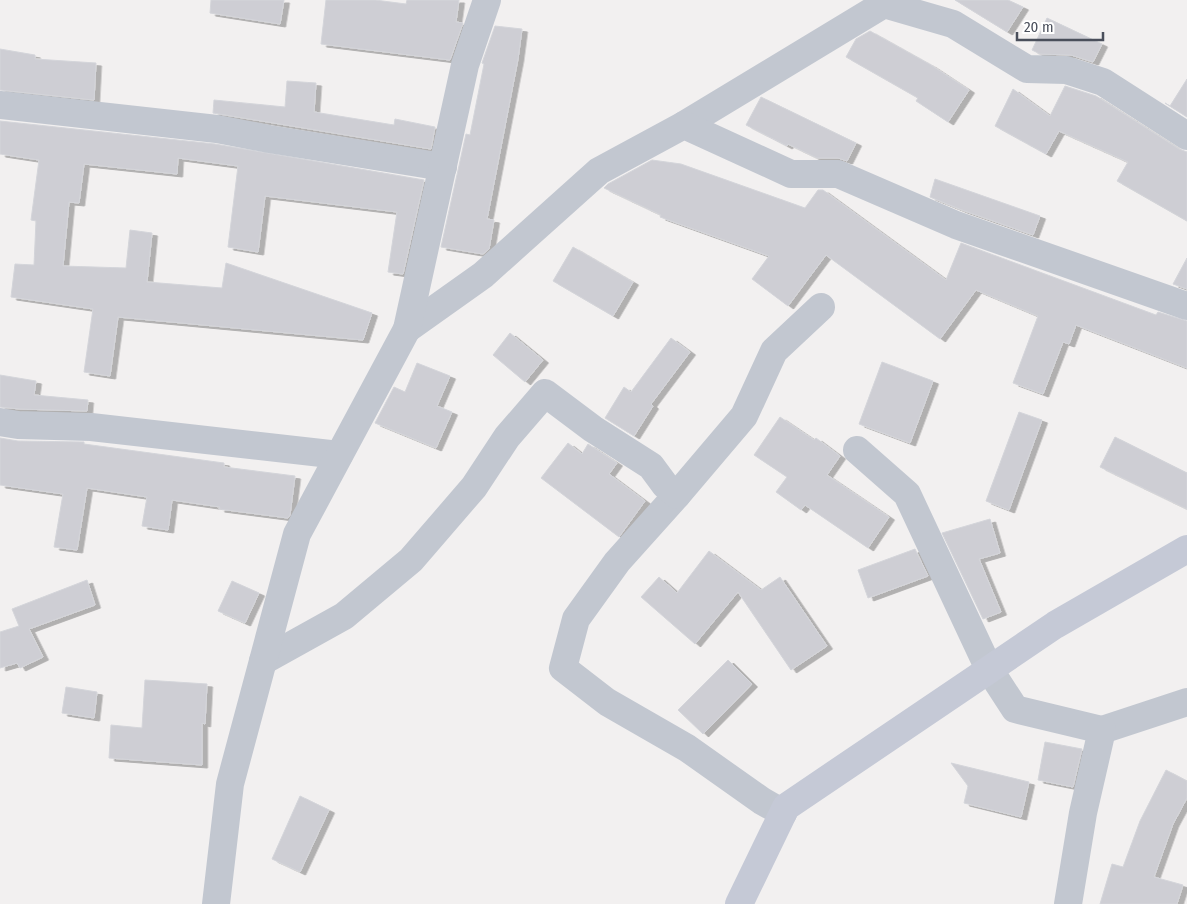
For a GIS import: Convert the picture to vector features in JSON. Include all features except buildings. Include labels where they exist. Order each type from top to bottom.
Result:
[{"type":"street","points":[[216,904],[230,784],[297,534],[408,329],[465,64],[487,0]]},
{"type":"street","points":[[408,329],[483,275],[599,171],[684,125],[884,4],[952,24],[1026,69],[1066,70],[1103,82],[1187,136]]},
{"type":"street","points":[[0,104],[217,128],[269,139],[443,167]]},
{"type":"street","points":[[684,125],[791,174],[838,174],[956,225],[1187,306]]},
{"type":"street","points":[[783,813],[762,801],[687,748],[607,702],[563,668],[576,619],[617,562],[744,416],[774,351],[821,307]]},
{"type":"street","points":[[263,661],[344,616],[411,560],[474,487],[507,437],[545,393],[593,429],[651,466],[665,485],[677,494]]},
{"type":"street","points":[[0,422],[18,425],[92,427],[339,455]]},
{"type":"street","points":[[857,450],[907,494],[989,669],[1015,709],[1102,730],[1187,702]]},
{"type":"street","points":[[739,904],[786,807],[1055,625],[1187,549]]},
{"type":"street","points":[[1068,904],[1084,813],[1102,730]]}]
